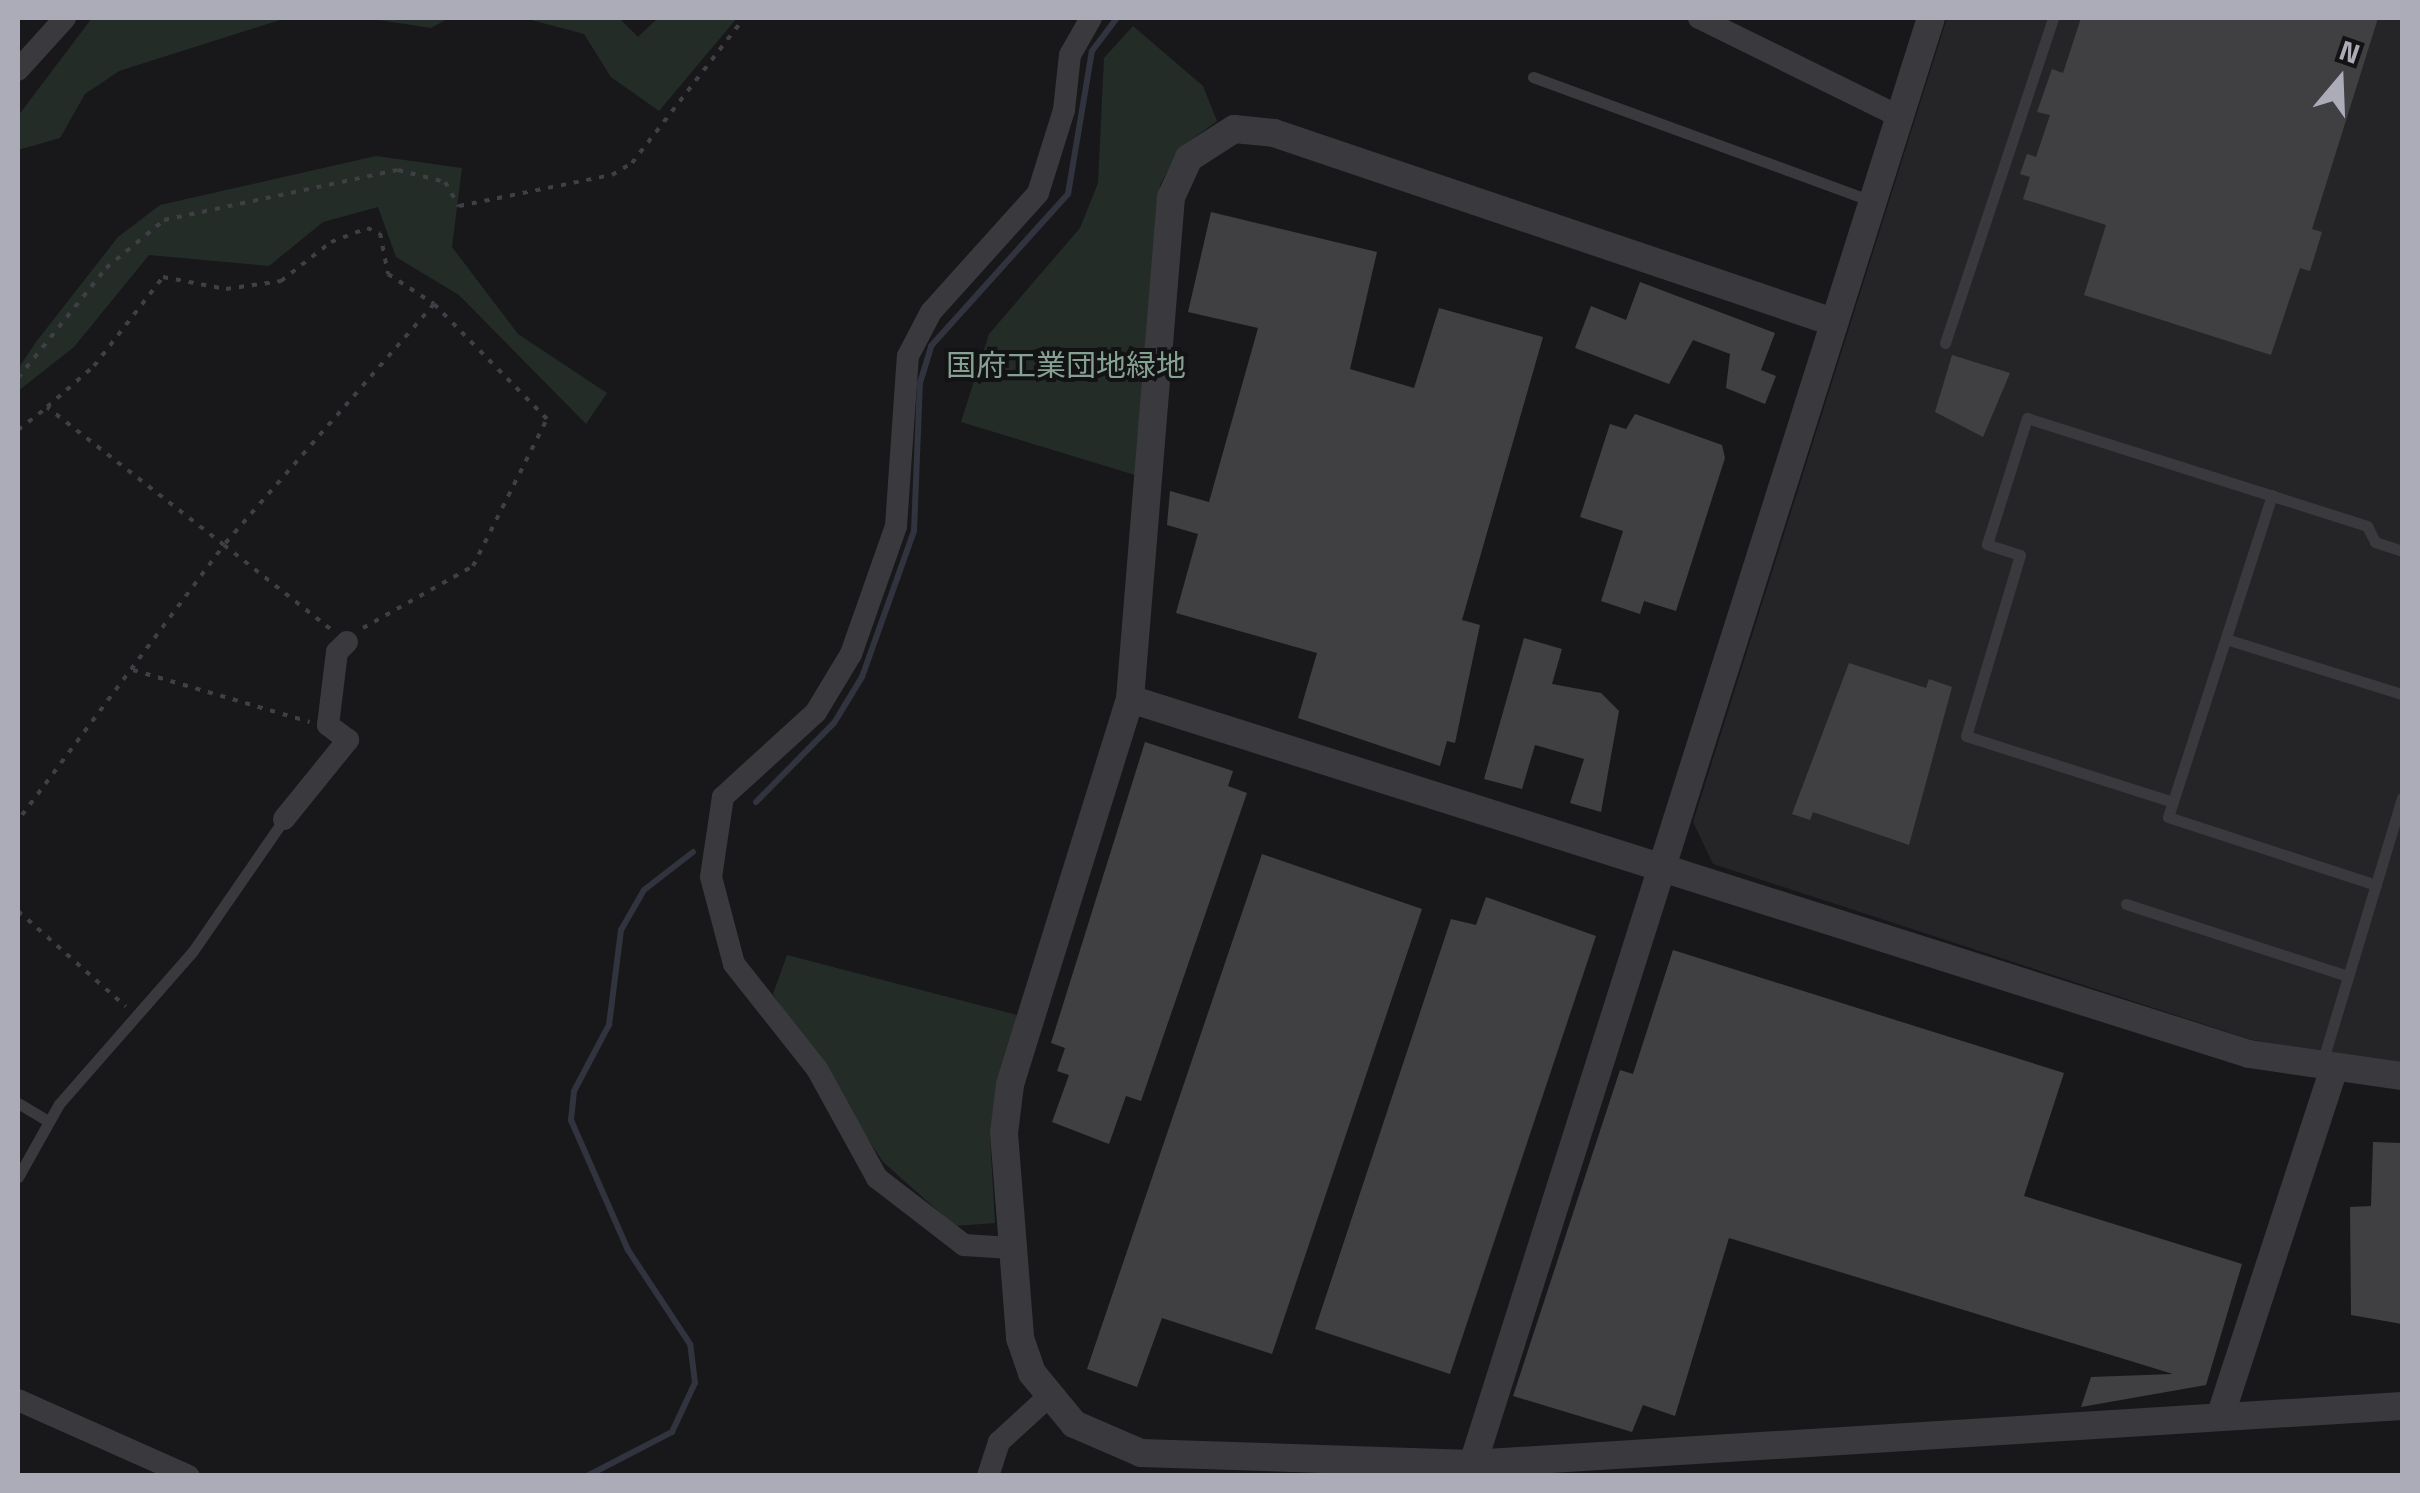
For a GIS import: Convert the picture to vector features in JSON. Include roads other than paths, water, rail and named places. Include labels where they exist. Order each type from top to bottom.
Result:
[{"type":"street","points":[[18,70],[65,18]]},
{"type":"street","points":[[1010,1248],[964,1245],[877,1178],[817,1069],[734,964],[714,917],[711,877],[723,797],[816,712],[851,654],[896,526],[908,356],[931,312],[1038,193],[1064,110],[1070,55],[1091,18]]},
{"type":"street","points":[[1699,18],[1900,117]]},
{"type":"street","points":[[1470,1470],[1930,18]]},
{"type":"street","points":[[1833,322],[1274,133],[1217,136],[1189,158],[1172,197],[1130,700],[1010,1085],[1010,1248],[1020,1338],[1040,1404],[1098,1438],[1141,1453],[1367,1468],[1470,1470],[2402,1406]]},
{"type":"street","points":[[284,819],[348,740],[328,725],[337,652],[347,642]]},
{"type":"street","points":[[1130,700],[2249,1054],[2402,1076]]},
{"type":"street","points":[[2220,1417],[2327,1068]]},
{"type":"street","points":[[18,1400],[133,1465],[190,1476]]},
{"type":"street","points":[[988,1476],[1004,1437],[1040,1404]]},
{"type":"lane","points":[[1945,343],[2053,18]]},
{"type":"lane","points":[[1534,77],[1873,201]]},
{"type":"lane","points":[[2173,802],[1966,736],[2020,555],[1987,544],[2027,418],[2367,526],[2375,542],[2402,551]]},
{"type":"lane","points":[[2272,495],[2168,817],[2376,885]]},
{"type":"lane","points":[[2226,639],[2402,694]]},
{"type":"lane","points":[[2327,1068],[2348,976],[2402,798]]},
{"type":"lane","points":[[18,1177],[48,1120],[132,1012],[193,951],[284,819]]},
{"type":"lane","points":[[2126,904],[2348,976]]},
{"type":"lane","points":[[18,1103],[48,1120]]},
{"type":"waterway","points":[[756,802],[834,723],[862,677],[914,531],[920,383],[931,346],[1068,194],[1092,51],[1117,18]]},
{"type":"waterway","points":[[587,1476],[672,1432],[695,1383],[690,1344],[628,1250],[571,1120],[574,1091],[609,1025],[621,930],[644,890],[693,852]]},
{"type":"park label","name":"国府工業団地緑地","points":[[1066,365]]}]
